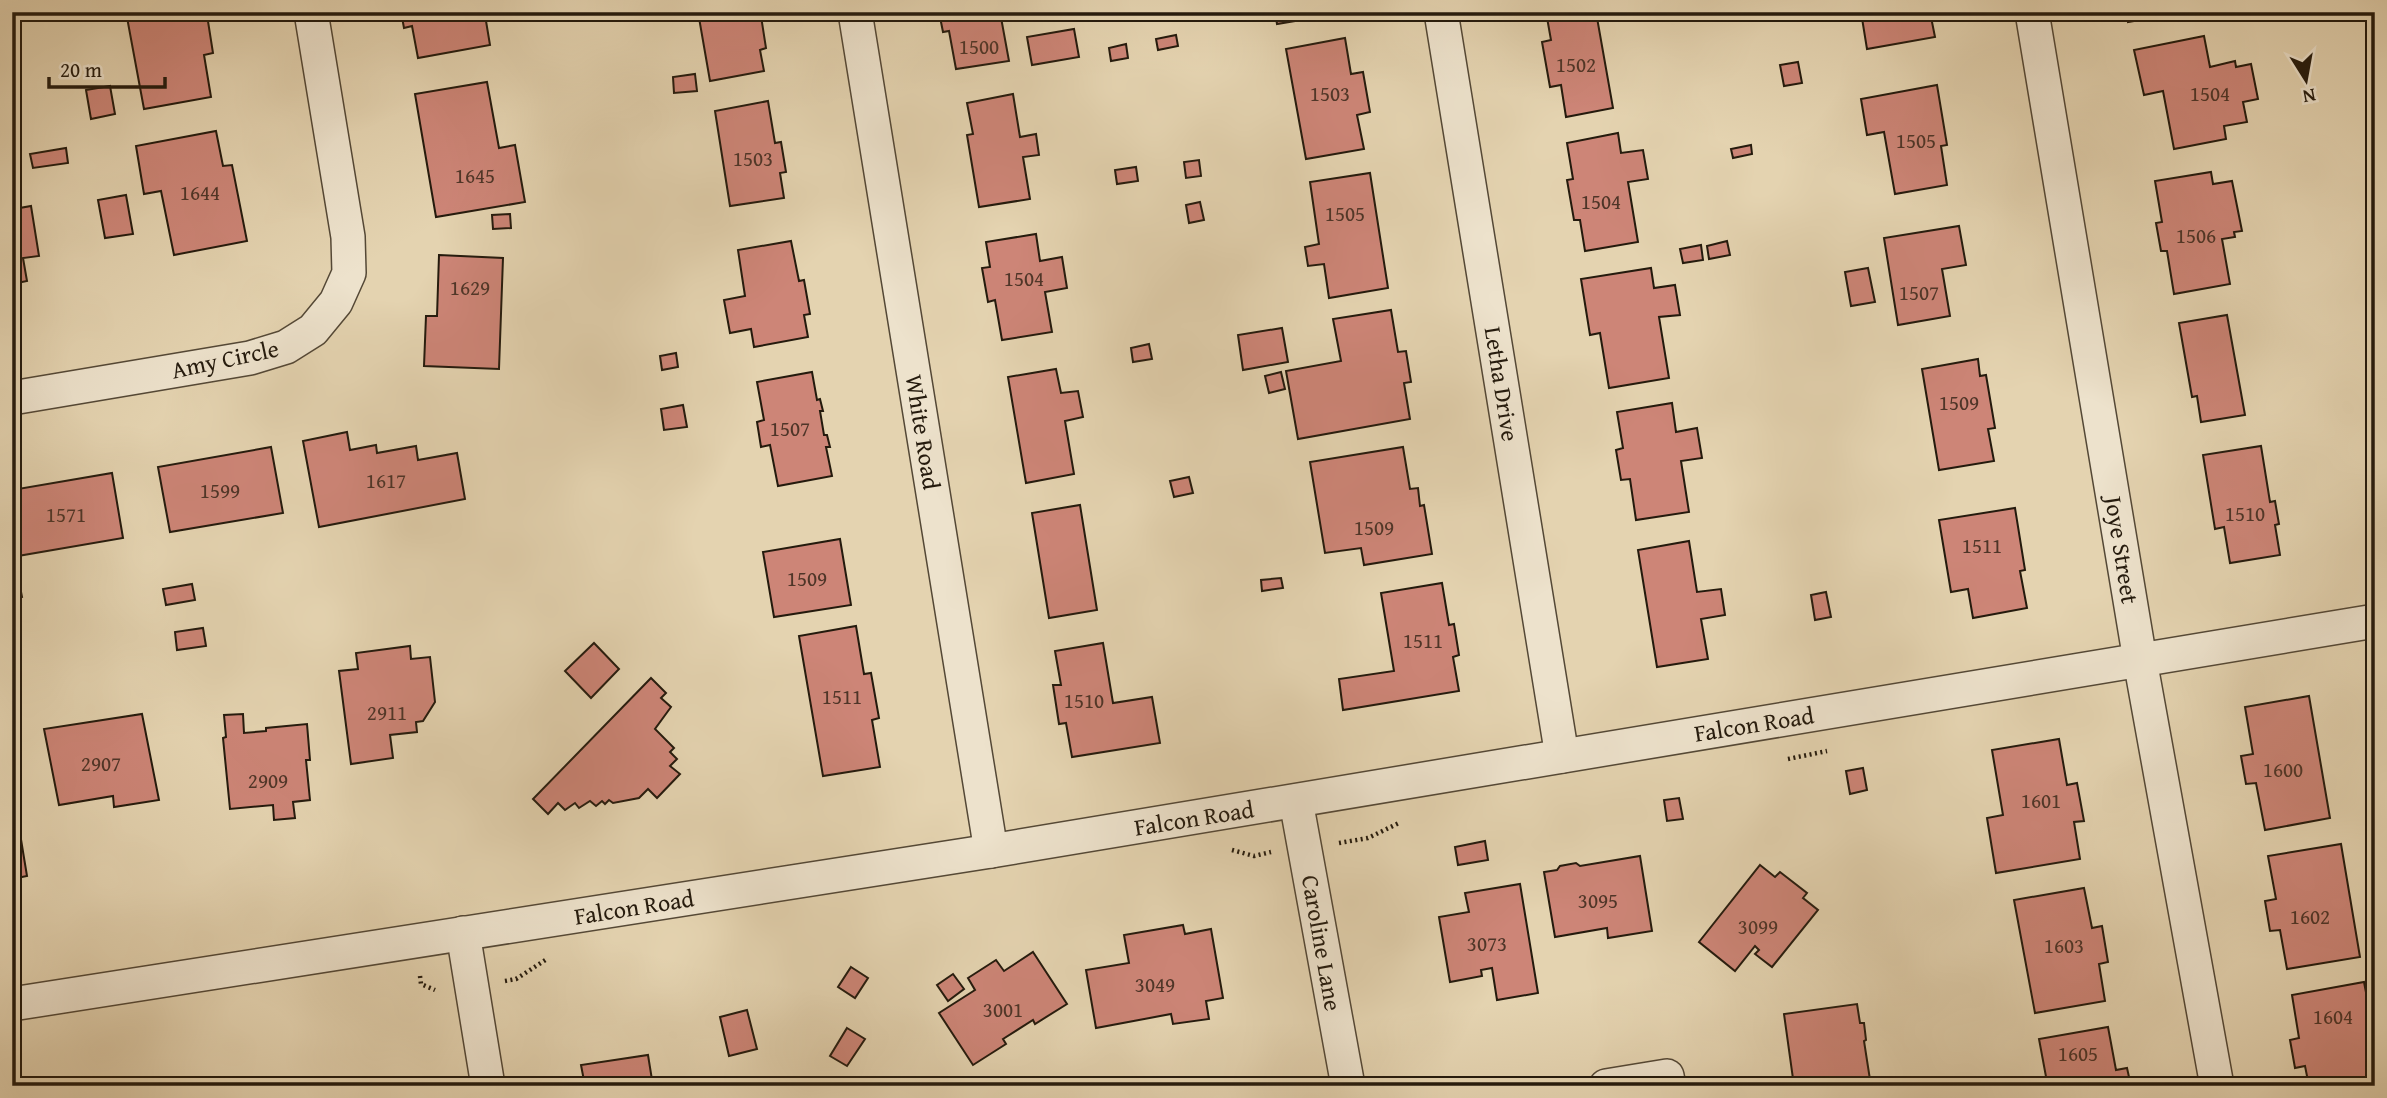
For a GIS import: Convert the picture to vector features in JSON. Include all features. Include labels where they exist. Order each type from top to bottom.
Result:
[{"type":"street","name":"Amy Circle","points":[[12,398],[250,358],[286,347],[313,330],[336,302],[349,273],[348,237],[311,12]]},
{"type":"street","name":"White Road","points":[[855,12],[991,851]]},
{"type":"street","name":"Letha Drive","points":[[1441,12],[1562,756]]},
{"type":"street","name":"Joye Street","points":[[2032,12],[2140,660],[2217,1086]]},
{"type":"street","name":"Falcon Road","points":[[12,1004],[991,851],[2375,621]]},
{"type":"street","name":"Caroline Lane","points":[[1296,801],[1348,1086]]},
{"type":"street","points":[[463,933],[488,1086]]},
{"type":"street","points":[[1606,1086],[1668,1081]]},
{"type":"path","points":[[1780,760],[1821,754],[1833,748]]},
{"type":"path","points":[[1219,852],[1232,850],[1254,856],[1368,838],[1397,823],[1410,821]]},
{"type":"path","points":[[412,941],[421,984],[439,991],[516,979],[548,959]]},
{"type":"building","points":[[126,12],[195,12],[196,17],[207,15],[213,53],[204,55],[211,97],[144,109]]},
{"type":"building","points":[[401,12],[496,12],[497,19],[486,21],[490,45],[418,58],[412,26],[404,28]]},
{"type":"building","points":[[698,12],[753,12],[754,17],[761,16],[766,48],[760,50],[764,71],[710,81]]},
{"type":"building","points":[[939,12],[1000,12],[1009,61],[956,69],[949,31],[943,32]]},
{"type":"building","points":[[1275,12],[1343,12],[1343,13],[1277,24]]},
{"type":"building","points":[[1546,12],[1596,12],[1613,108],[1566,117],[1561,85],[1550,87],[1542,42],[1551,40]]},
{"type":"building","points":[[1861,12],[1930,12],[1935,37],[1867,49]]},
{"type":"building","points":[[2126,12],[2184,12],[2128,22]]},
{"type":"building","points":[[1074,29],[1079,57],[1032,65],[1027,37]]},
{"type":"building","points":[[1176,35],[1178,46],[1158,50],[1156,39]]},
{"type":"building","points":[[2204,36],[2210,67],[2235,61],[2236,67],[2251,64],[2258,99],[2243,102],[2247,122],[2224,126],[2226,139],[2174,149],[2163,91],[2144,95],[2134,50]]},
{"type":"building","points":[[1345,38],[1351,74],[1363,72],[1370,112],[1357,115],[1364,149],[1306,159],[1286,49]]},
{"type":"building","points":[[1126,44],[1128,58],[1111,61],[1109,48]]},
{"type":"building","points":[[12,62],[19,94],[12,95]]},
{"type":"building","points":[[1798,62],[1802,83],[1784,86],[1780,65]]},
{"type":"building","points":[[695,74],[697,91],[674,93],[673,77]]},
{"type":"building","points":[[487,82],[499,148],[515,145],[525,202],[436,217],[415,94]]},
{"type":"building","points":[[1937,85],[1947,145],[1941,146],[1947,185],[1895,194],[1884,132],[1867,135],[1861,99]]},
{"type":"building","points":[[110,86],[115,114],[91,119],[86,90]]},
{"type":"building","points":[[1013,94],[1020,137],[1036,134],[1039,155],[1023,157],[1030,199],[979,207],[967,135],[973,134],[967,103]]},
{"type":"building","points":[[768,101],[775,143],[781,142],[786,172],[780,173],[784,198],[730,206],[715,111]]},
{"type":"building","points":[[216,131],[223,166],[232,165],[247,241],[174,255],[161,191],[144,194],[136,146]]},
{"type":"building","points":[[1618,133],[1621,153],[1643,150],[1648,179],[1628,182],[1638,242],[1585,251],[1580,220],[1574,220],[1567,180],[1573,179],[1567,143]]},
{"type":"building","points":[[1751,145],[1752,154],[1733,158],[1731,149]]},
{"type":"building","points":[[66,148],[68,163],[33,168],[30,154]]},
{"type":"building","points":[[1199,160],[1201,176],[1186,178],[1184,162]]},
{"type":"building","points":[[1136,167],[1138,181],[1117,184],[1115,170]]},
{"type":"building","points":[[2211,172],[2213,184],[2232,181],[2242,231],[2234,232],[2235,237],[2222,239],[2230,284],[2174,294],[2167,251],[2161,251],[2156,223],[2162,222],[2155,181]]},
{"type":"building","points":[[1370,173],[1388,288],[1329,298],[1324,264],[1308,266],[1305,247],[1319,244],[1310,182]]},
{"type":"building","points":[[126,195],[133,234],[105,238],[98,200]]},
{"type":"building","points":[[12,199],[14,209],[31,206],[39,256],[23,258],[27,281],[12,284]]},
{"type":"building","points":[[1200,202],[1204,220],[1189,223],[1186,205]]},
{"type":"building","points":[[510,214],[511,228],[493,229],[492,215]]},
{"type":"building","points":[[1959,226],[1966,265],[1942,269],[1950,316],[1898,325],[1884,238]]},
{"type":"building","points":[[1036,234],[1040,261],[1062,257],[1067,288],[1045,292],[1052,332],[1002,340],[995,300],[988,302],[982,268],[990,267],[986,242]]},
{"type":"building","points":[[791,241],[799,281],[804,280],[810,314],[804,315],[808,337],[754,347],[751,329],[730,333],[724,300],[745,296],[738,250]]},
{"type":"building","points":[[1727,241],[1730,255],[1709,259],[1707,246]]},
{"type":"building","points":[[1701,245],[1703,260],[1683,263],[1680,249]]},
{"type":"building","points":[[439,255],[503,258],[499,369],[424,366],[426,316],[437,316]]},
{"type":"building","points":[[1651,268],[1654,288],[1675,285],[1680,315],[1659,317],[1669,378],[1609,388],[1600,333],[1590,335],[1581,279]]},
{"type":"building","points":[[1868,268],[1875,302],[1851,306],[1845,272]]},
{"type":"building","points":[[1391,310],[1398,352],[1406,351],[1411,382],[1404,383],[1410,419],[1298,439],[1286,371],[1341,361],[1333,319]]},
{"type":"building","points":[[2227,315],[2245,415],[2201,422],[2197,396],[2192,397],[2179,323]]},
{"type":"building","points":[[1282,328],[1288,362],[1243,370],[1238,335]]},
{"type":"building","points":[[1149,344],[1152,359],[1133,362],[1131,348]]},
{"type":"building","points":[[676,353],[678,367],[662,370],[660,356]]},
{"type":"building","points":[[1978,359],[1980,376],[1986,375],[1995,428],[1988,429],[1994,461],[1939,470],[1922,369]]},
{"type":"building","points":[[1056,369],[1061,393],[1078,391],[1083,417],[1065,421],[1074,474],[1026,483],[1008,377]]},
{"type":"building","points":[[812,372],[817,400],[820,399],[823,411],[820,411],[824,435],[827,435],[830,447],[826,447],[832,476],[778,486],[770,445],[761,447],[757,422],[764,420],[757,382]]},
{"type":"building","points":[[1281,372],[1285,389],[1269,393],[1265,376]]},
{"type":"building","points":[[1672,403],[1676,432],[1697,428],[1702,458],[1681,461],[1689,512],[1636,520],[1630,479],[1621,480],[1616,450],[1623,448],[1617,412]]},
{"type":"building","points":[[683,405],[687,427],[664,430],[661,409]]},
{"type":"building","points":[[347,432],[350,450],[376,445],[377,453],[416,446],[418,460],[457,453],[465,499],[319,527],[303,441]]},
{"type":"building","points":[[2261,446],[2270,502],[2275,501],[2279,524],[2275,525],[2280,555],[2230,563],[2224,527],[2215,529],[2203,455]]},
{"type":"building","points":[[271,447],[283,513],[170,532],[158,467]]},
{"type":"building","points":[[1403,447],[1410,489],[1418,488],[1420,506],[1424,505],[1432,554],[1364,565],[1361,548],[1325,553],[1310,462]]},
{"type":"building","points":[[112,473],[123,538],[12,557],[12,490]]},
{"type":"building","points":[[1189,477],[1193,493],[1174,497],[1170,481]]},
{"type":"building","points":[[1080,505],[1097,610],[1049,618],[1032,513]]},
{"type":"building","points":[[2015,508],[2025,570],[2020,571],[2027,608],[1973,618],[1968,589],[1951,592],[1939,520]]},
{"type":"building","points":[[840,539],[851,605],[774,617],[763,552]]},
{"type":"building","points":[[1689,541],[1697,592],[1721,589],[1725,615],[1701,619],[1708,659],[1657,667],[1638,550]]},
{"type":"building","points":[[18,576],[22,597],[12,599],[12,577]]},
{"type":"building","points":[[1281,578],[1283,588],[1262,591],[1261,580]]},
{"type":"building","points":[[1442,583],[1449,625],[1454,624],[1459,655],[1453,657],[1459,691],[1343,710],[1339,679],[1394,671],[1381,593]]},
{"type":"building","points":[[192,584],[195,600],[166,605],[163,589]]},
{"type":"building","points":[[1826,592],[1831,617],[1815,620],[1811,595]]},
{"type":"building","points":[[856,626],[864,674],[871,673],[879,718],[872,720],[880,767],[823,776],[799,636]]},
{"type":"building","points":[[203,628],[206,646],[177,650],[175,632]]},
{"type":"building","points":[[594,643],[619,669],[591,698],[565,671]]},
{"type":"building","points":[[1103,643],[1113,703],[1152,697],[1160,743],[1072,757],[1066,723],[1059,724],[1053,685],[1061,685],[1055,651]]},
{"type":"building","points":[[410,646],[411,659],[430,657],[435,702],[423,721],[416,722],[417,732],[390,735],[393,758],[351,764],[339,671],[358,669],[356,653]]},
{"type":"building","points":[[651,678],[666,693],[661,698],[671,707],[655,729],[674,748],[670,752],[677,759],[670,766],[680,774],[657,798],[648,789],[639,798],[613,803],[609,800],[605,804],[602,801],[596,806],[590,801],[579,808],[575,803],[565,810],[558,803],[548,814],[533,799]]},
{"type":"building","points":[[2309,696],[2330,818],[2265,830],[2256,783],[2246,784],[2241,756],[2253,754],[2245,707]]},
{"type":"building","points":[[142,714],[159,800],[114,807],[113,796],[59,805],[44,729]]},
{"type":"building","points":[[243,714],[244,733],[307,724],[310,760],[306,760],[310,800],[293,802],[295,818],[274,820],[273,805],[230,809],[223,738],[226,737],[224,715]]},
{"type":"building","points":[[2059,739],[2067,785],[2077,783],[2084,821],[2074,822],[2080,859],[1996,873],[1987,818],[2003,815],[1992,750]]},
{"type":"building","points":[[1863,768],[1867,790],[1850,794],[1846,771]]},
{"type":"building","points":[[1679,798],[1683,819],[1667,821],[1664,800]]},
{"type":"building","points":[[16,809],[27,876],[12,879],[12,810]]},
{"type":"building","points":[[1485,841],[1488,860],[1458,865],[1455,847]]},
{"type":"building","points":[[2341,844],[2360,957],[2287,969],[2280,930],[2270,931],[2265,901],[2276,899],[2268,856]]},
{"type":"building","points":[[1640,856],[1652,931],[1608,938],[1607,928],[1555,937],[1544,872],[1576,863],[1580,866]]},
{"type":"building","points":[[1760,865],[1775,877],[1780,872],[1807,893],[1803,898],[1818,910],[1772,967],[1755,954],[1759,950],[1755,946],[1735,971],[1699,942]]},
{"type":"building","points":[[1520,884],[1538,993],[1497,1000],[1492,968],[1481,970],[1482,976],[1450,982],[1439,917],[1469,912],[1465,893]]},
{"type":"building","points":[[2084,888],[2092,928],[2102,926],[2108,962],[2099,964],[2105,1001],[2035,1013],[2014,900]]},
{"type":"building","points":[[1183,925],[1185,934],[1211,929],[1223,998],[1206,1001],[1209,1019],[1173,1024],[1171,1014],[1096,1028],[1086,970],[1129,963],[1124,935]]},
{"type":"building","points":[[1033,952],[1067,1004],[1035,1024],[1033,1020],[1003,1039],[1006,1044],[973,1065],[939,1013],[975,990],[968,978],[996,960],[1004,971]]},
{"type":"building","points":[[851,967],[868,978],[855,998],[838,987]]},
{"type":"building","points":[[953,974],[964,989],[948,1001],[937,985]]},
{"type":"building","points":[[2364,982],[2375,1039],[2375,1086],[2309,1086],[2305,1066],[2295,1068],[2290,1040],[2299,1038],[2292,995]]},
{"type":"building","points":[[1857,1004],[1860,1023],[1864,1023],[1871,1086],[1794,1086],[1784,1014]]},
{"type":"building","points":[[747,1010],[757,1049],[729,1056],[720,1017]]},
{"type":"building","points":[[2108,1027],[2116,1070],[2127,1068],[2131,1086],[2028,1086],[2047,1082],[2039,1039]]},
{"type":"building","points":[[847,1028],[865,1039],[847,1066],[830,1056]]},
{"type":"building","points":[[648,1055],[653,1086],[585,1086],[581,1065]]}]
